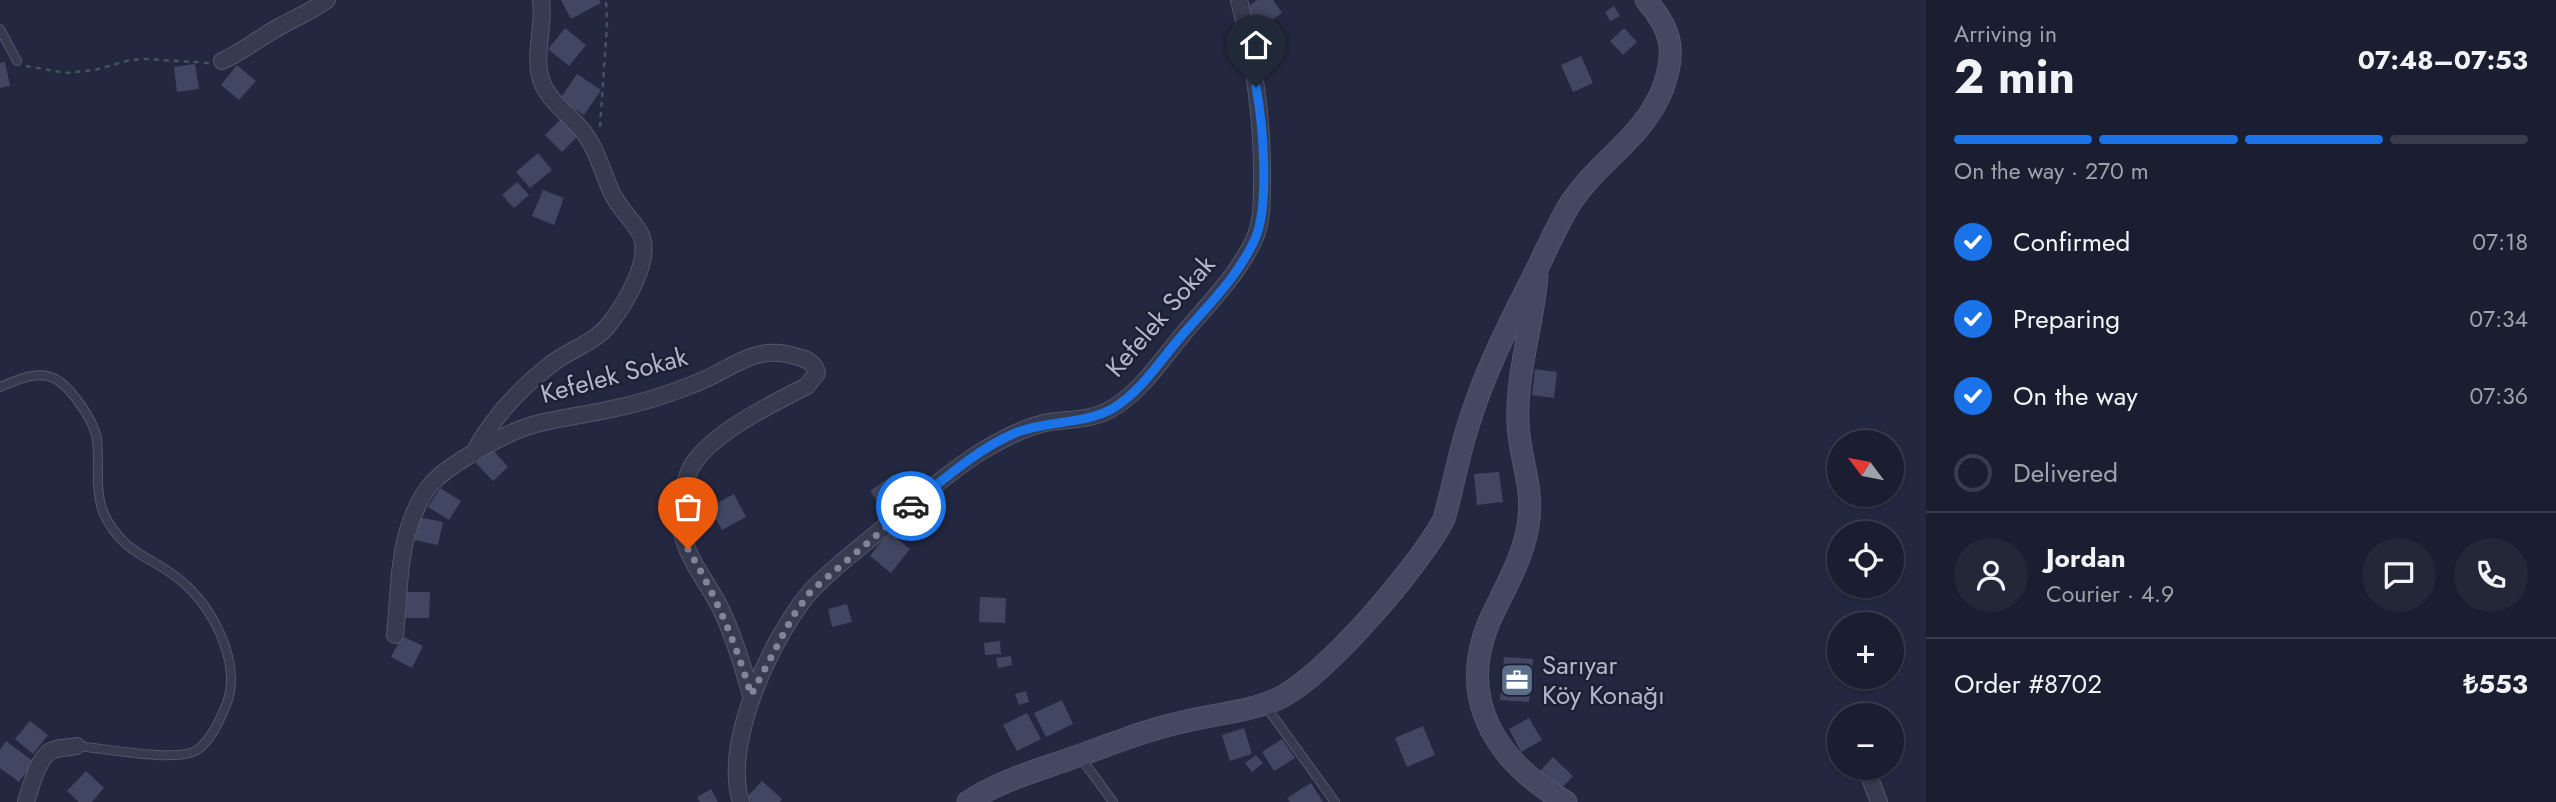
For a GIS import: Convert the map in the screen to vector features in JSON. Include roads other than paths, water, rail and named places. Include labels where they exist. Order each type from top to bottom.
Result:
[{"type":"street","points":[[222,61],[327,0]]},
{"type":"street","points":[[473,454],[498,416],[535,379],[556,361],[588,344],[604,331],[627,299],[642,261],[642,237],[617,205],[581,129],[548,94],[541,78],[538,53],[541,0]]},
{"type":"street","name":"Kefelek Sokak","points":[[741,802],[737,767],[742,729],[751,695],[793,616],[811,591],[904,511],[981,452],[1015,433],[1047,423],[1097,416],[1128,398],[1226,286],[1255,238],[1260,221],[1262,189],[1261,111],[1240,0]]},
{"type":"street","points":[[968,802],[1000,784],[1079,755],[1173,724],[1278,699],[1300,686],[1392,592],[1438,532],[1444,519],[1468,426],[1482,385],[1500,341],[1555,228],[1575,196],[1632,137],[1662,90],[1669,68],[1670,38],[1663,20],[1646,0]]},
{"type":"street","points":[[1538,267],[1535,309],[1519,383],[1518,425],[1526,468],[1530,517],[1523,545],[1488,624],[1477,675],[1483,715],[1493,737],[1520,771],[1566,802]]},
{"type":"street","name":"Kefelek Sokak","points":[[395,635],[404,551],[419,502],[431,484],[473,454],[528,426],[605,411],[676,391],[710,378],[748,356],[787,353],[807,359],[816,367],[817,373],[807,386],[753,414],[712,444],[688,474],[684,496],[682,532],[731,632],[751,695]]},
{"type":"street","points":[[26,802],[48,753],[76,746]]},
{"type":"street","points":[[1871,780],[1879,802]]},
{"type":"lane","points":[[0,29],[17,61]]},
{"type":"lane","points":[[0,387],[32,376],[52,377],[64,386],[83,408],[93,422],[97,438],[99,492],[103,511],[119,539],[188,587],[219,632],[231,666],[232,686],[228,702],[217,725],[197,750],[183,755],[161,756],[76,746]]},
{"type":"lane","points":[[1265,704],[1335,802]]},
{"type":"lane","points":[[1079,755],[1113,802]]},
{"type":"place","name":"Sarıyar Köy Konağı","points":[[1517,680]]}]
